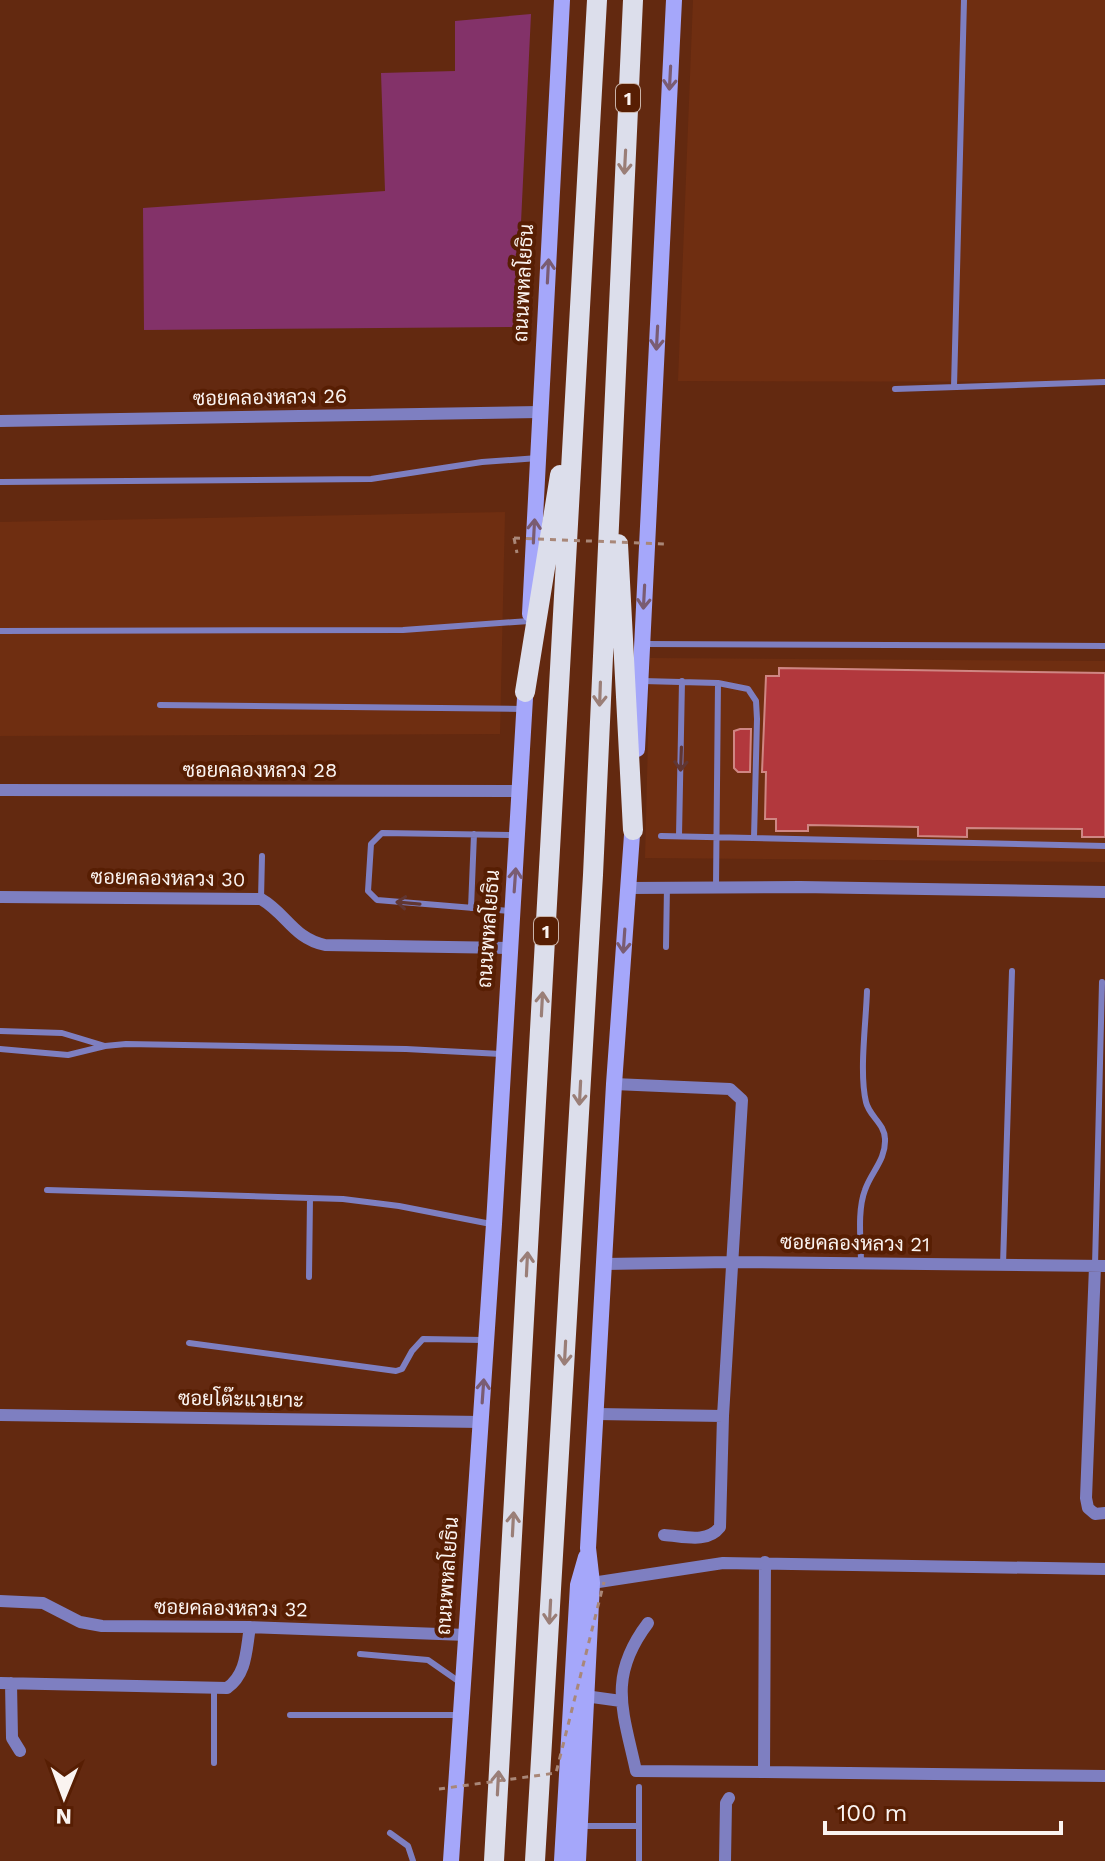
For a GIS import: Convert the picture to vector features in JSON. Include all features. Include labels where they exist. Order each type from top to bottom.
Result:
[{"type":"highway","name":"1","points":[[494,1861],[597,0]]},
{"type":"highway","name":"1","points":[[535,1861],[592,890],[633,0]]},
{"type":"highway","points":[[525,700],[578,363]]},
{"type":"highway","points":[[612,420],[633,830]]},
{"type":"main road","name":"ถนนพหลโยธิน","points":[[451,1861],[518,835],[562,0]]},
{"type":"main road","name":"1","points":[[578,1861],[585,1696],[598,1583],[588,1548],[614,1084],[633,830],[674,0]]},
{"type":"main road","points":[[562,1861],[578,1585],[588,1548]]},
{"type":"main road","points":[[459,1861],[462,1717]]},
{"type":"street","name":"ซอยคลองหลวง 26","points":[[0,421],[540,412]]},
{"type":"street","name":"ซอยคลองหลวง 28","points":[[0,790],[520,791]]},
{"type":"street","points":[[628,888],[1105,892]]},
{"type":"street","name":"ซอยคลองหลวง 30","points":[[0,897],[261,899],[299,934],[309,941],[325,945],[511,948]]},
{"type":"street","points":[[614,1084],[730,1089],[742,1100],[723,1416],[720,1527],[714,1535],[706,1538],[664,1535]]},
{"type":"street","name":"ซอยคลองหลวง 21","points":[[604,1264],[731,1262],[1100,1266]]},
{"type":"street","points":[[1100,1266],[1086,1498],[1088,1508],[1095,1514],[1105,1513]]},
{"type":"street","points":[[597,1414],[723,1416]]},
{"type":"street","name":"ซอยโต๊ะแวเยาะ","points":[[0,1415],[481,1422]]},
{"type":"street","points":[[598,1583],[699,1566],[765,1562],[1105,1569]]},
{"type":"street","points":[[764,1772],[765,1562]]},
{"type":"street","name":"ซอยคลองหลวง 32","points":[[0,1601],[43,1603],[80,1622],[102,1626],[250,1627],[467,1635]]},
{"type":"street","points":[[648,1623],[629,1651],[621,1701],[636,1771],[1105,1776]]},
{"type":"street","points":[[20,1751],[12,1738],[6,1683],[227,1688],[237,1681],[243,1670],[250,1627]]},
{"type":"street","points":[[585,1696],[621,1701]]},
{"type":"street","points":[[725,1861],[726,1803],[729,1798]]},
{"type":"lane","points":[[954,387],[964,0]]},
{"type":"lane","points":[[895,389],[1105,382]]},
{"type":"lane","points":[[0,482],[357,480],[482,462],[538,458]]},
{"type":"lane","points":[[0,631],[403,630],[529,621]]},
{"type":"lane","points":[[642,644],[1105,646]]},
{"type":"lane","points":[[640,681],[718,683],[748,689],[756,701],[754,838]]},
{"type":"lane","points":[[679,836],[682,681]]},
{"type":"lane","points":[[716,887],[718,683]]},
{"type":"lane","points":[[160,705],[525,700]]},
{"type":"lane","points":[[513,911],[377,900],[368,891],[371,844],[382,833],[518,835]]},
{"type":"lane","points":[[471,908],[474,834]]},
{"type":"lane","points":[[661,836],[1105,846]]},
{"type":"lane","points":[[261,899],[262,856]]},
{"type":"lane","points":[[666,947],[667,886]]},
{"type":"lane","points":[[1003,1265],[1012,971]]},
{"type":"lane","points":[[1100,1266],[1102,982]]},
{"type":"lane","points":[[861,1263],[862,1200],[865,1187],[883,1156],[885,1137],[880,1123],[870,1112],[864,1088],[867,991]]},
{"type":"lane","points":[[0,1031],[62,1033],[105,1046]]},
{"type":"lane","points":[[0,1049],[68,1055],[126,1044],[406,1049],[504,1055]]},
{"type":"lane","points":[[47,1190],[372,1202],[494,1224]]},
{"type":"lane","points":[[309,1277],[310,1198]]},
{"type":"lane","points":[[189,1343],[396,1371],[402,1369],[416,1344],[423,1339],[486,1340]]},
{"type":"lane","points":[[360,1654],[428,1660],[464,1685]]},
{"type":"lane","points":[[214,1687],[214,1763]]},
{"type":"lane","points":[[290,1715],[462,1717]]},
{"type":"lane","points":[[639,1787],[639,1861]]},
{"type":"lane","points":[[581,1826],[639,1826]]},
{"type":"lane","points":[[390,1833],[408,1846],[413,1861]]},
{"type":"path","points":[[514,538],[664,544]]},
{"type":"path","points":[[439,1789],[556,1773],[598,1583]]},
{"type":"shaded area","points":[[693,0],[1105,0],[1105,382],[678,381]]},
{"type":"shaded area","points":[[531,14],[516,327],[144,330],[143,208],[385,191],[381,73],[455,71],[455,21]]},
{"type":"shaded area","points":[[505,512],[500,734],[0,736],[0,522]]},
{"type":"shaded area","points":[[650,658],[1105,661],[1105,862],[645,858]]},
{"type":"building","points":[[779,668],[1105,673],[1105,837],[1082,837],[1082,829],[967,828],[967,837],[918,836],[918,827],[808,825],[808,831],[776,831],[776,819],[765,819],[766,772],[762,772],[766,676],[779,676]]},
{"type":"building","points":[[751,729],[750,772],[738,772],[734,768],[734,731]]}]
